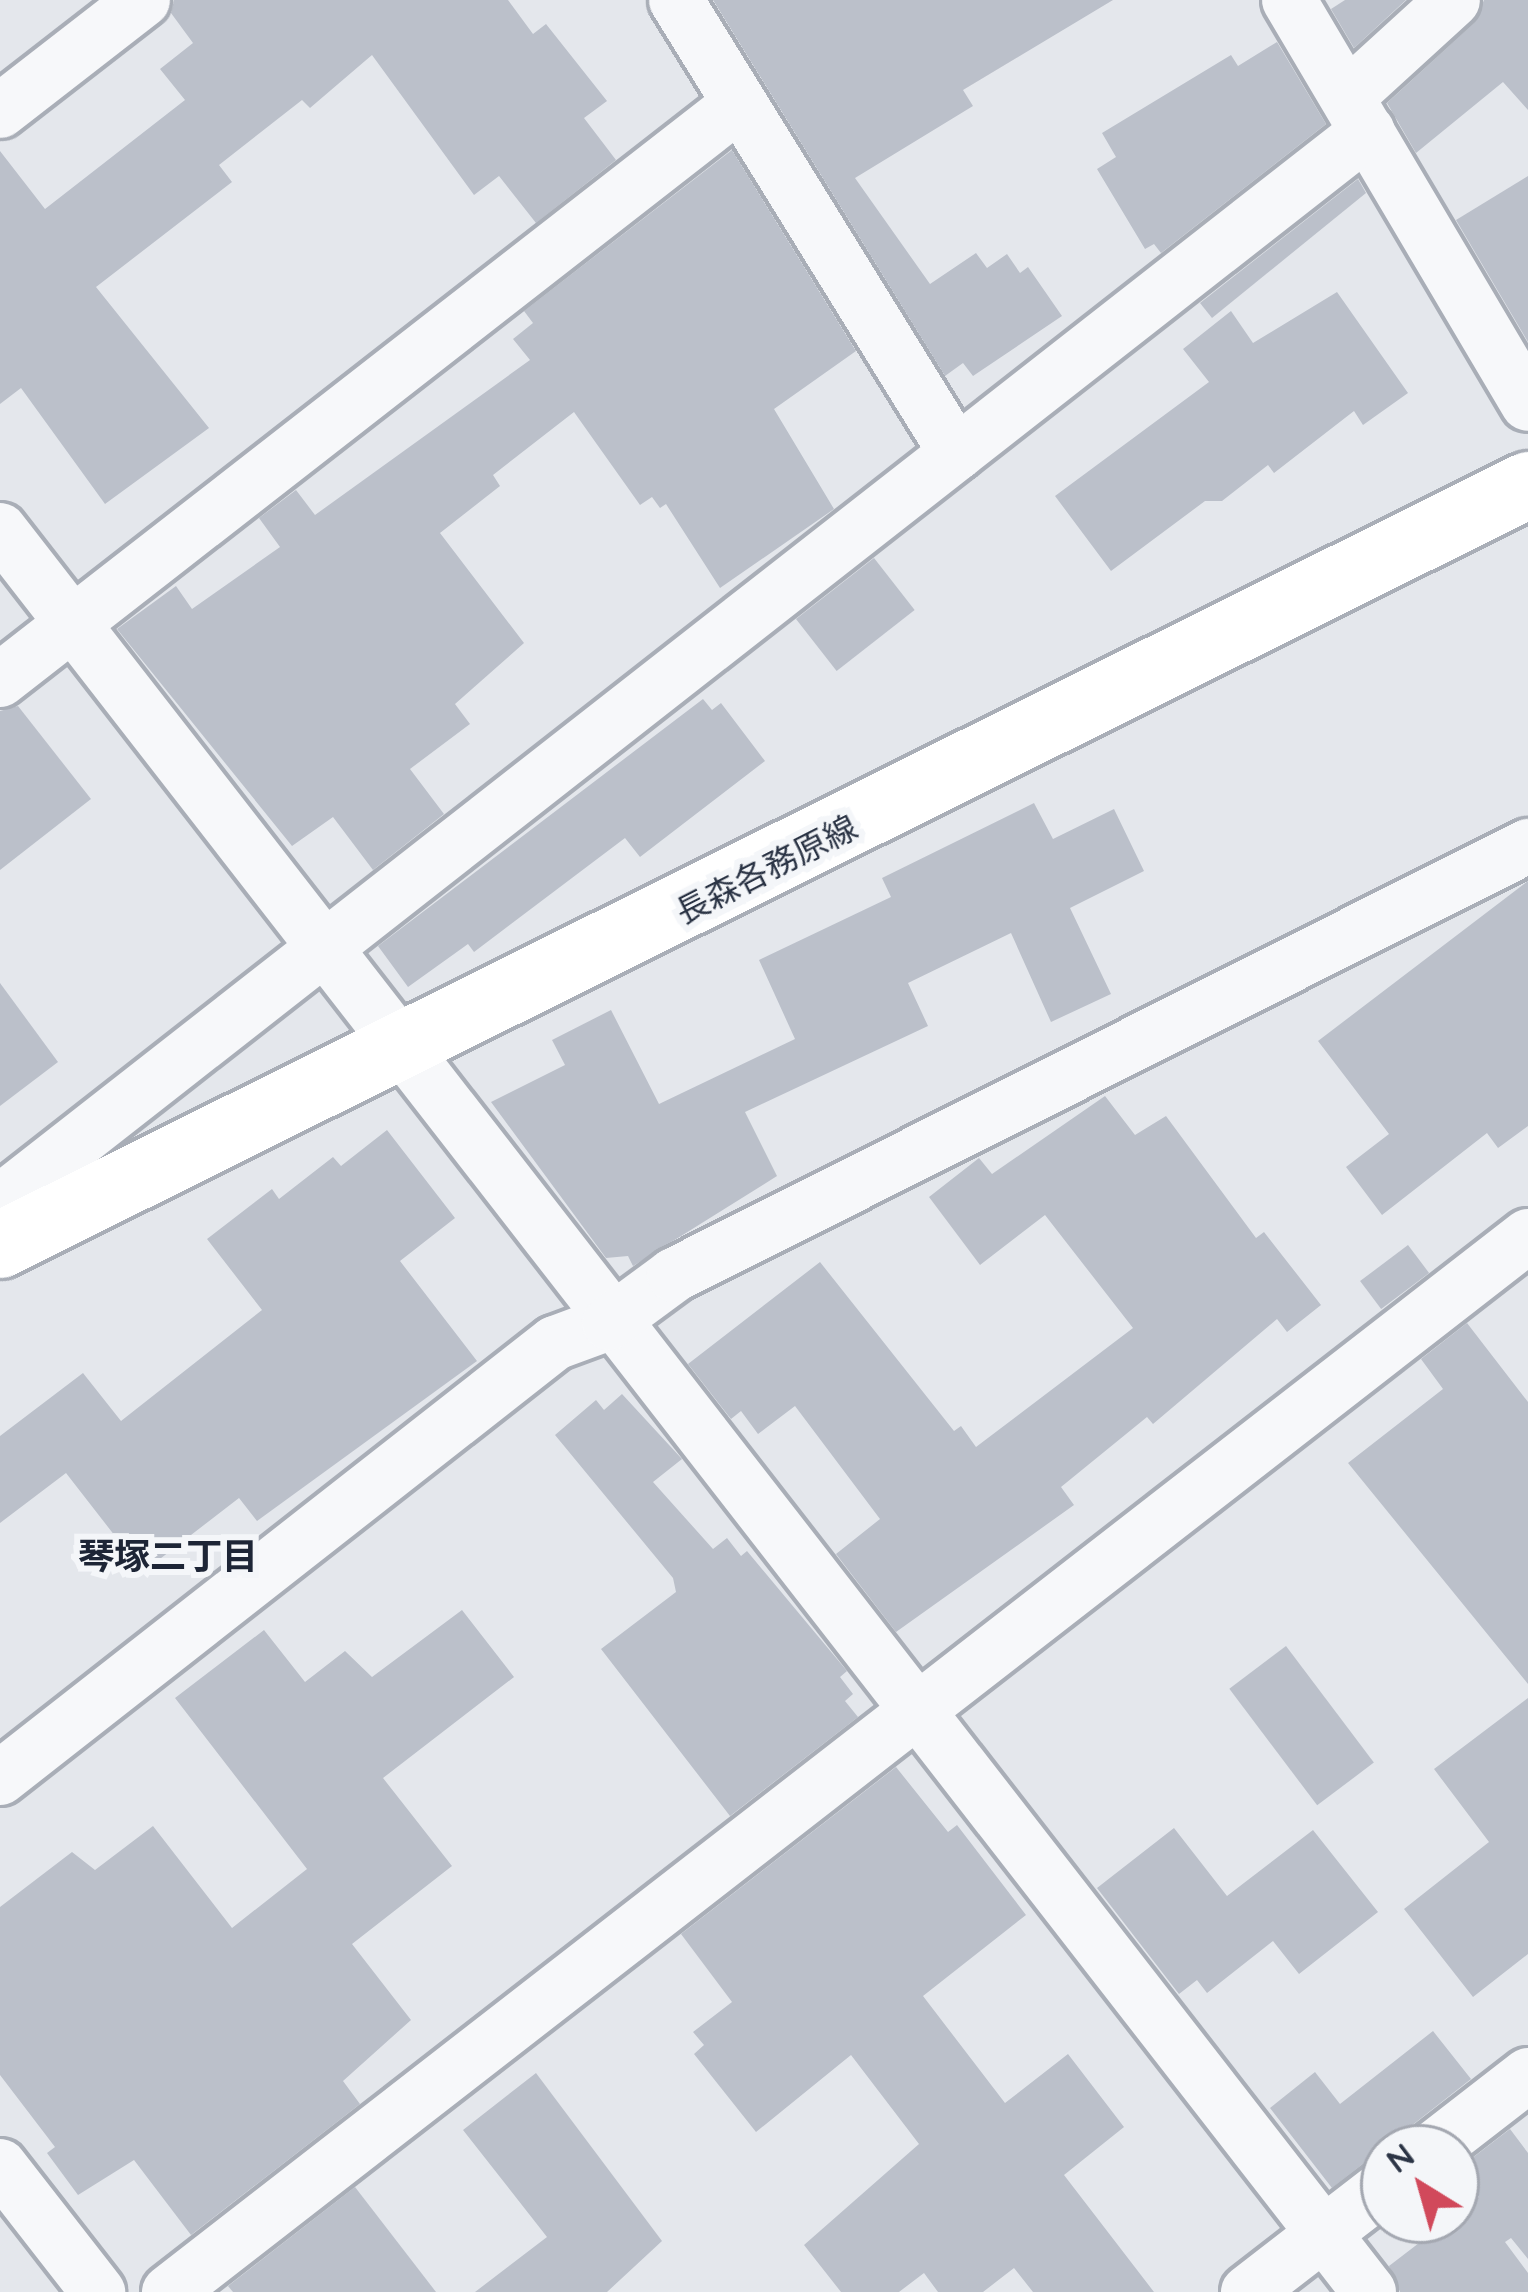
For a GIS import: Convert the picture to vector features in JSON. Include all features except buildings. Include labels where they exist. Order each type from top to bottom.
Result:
[{"type":"main road","name":"長森各務原線","points":[[0,1245],[401,1052],[1528,485]]},
{"type":"street","points":[[0,111],[143,0]]},
{"type":"street","points":[[676,0],[956,453]]},
{"type":"street","points":[[1289,0],[1528,404]]},
{"type":"street","points":[[0,1202],[322,944],[956,453],[1358,114],[1453,0]]},
{"type":"street","points":[[0,680],[739,104]]},
{"type":"street","points":[[0,530],[910,1712],[1369,2292]]},
{"type":"street","points":[[0,1778],[556,1343],[609,1323],[674,1275],[1528,846]]},
{"type":"street","points":[[169,2292],[1528,1236]]},
{"type":"street","points":[[1465,2124],[1528,2075]]},
{"type":"street","points":[[0,2166],[98,2292]]},
{"type":"street","points":[[1248,2292],[1360,2205]]},
{"type":"district","name":"琴塚二丁目","points":[[168,1556]]}]
